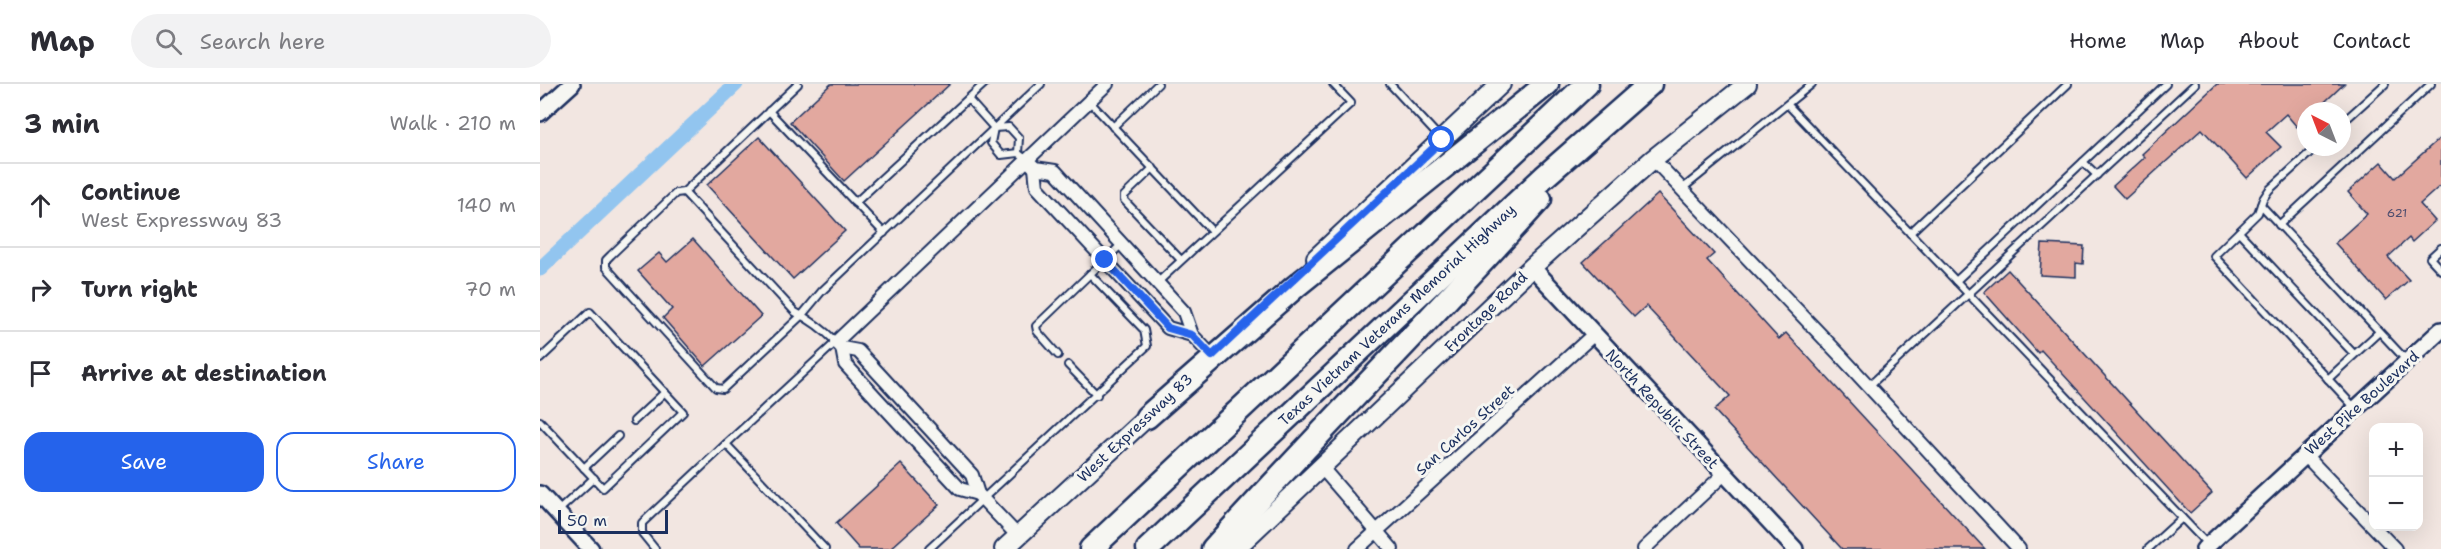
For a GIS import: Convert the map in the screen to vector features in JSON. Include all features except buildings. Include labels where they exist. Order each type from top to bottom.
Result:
[{"type":"highway","points":[[1147,417],[1294,287],[1547,84]]},
{"type":"highway","points":[[1091,549],[1587,84]]},
{"type":"highway","name":"Texas Vietnam Veterans Memorial Highway","points":[[1148,549],[1544,177],[1650,84]]},
{"type":"highway","points":[[1213,549],[1294,458],[1457,291],[1618,111]]},
{"type":"main road","name":"West Expressway 83","points":[[1004,549],[1501,84]]},
{"type":"main road","name":"Frontage Road","points":[[1235,549],[1532,267],[1653,159],[1747,84]]},
{"type":"street","points":[[540,113],[572,84]]},
{"type":"street","points":[[839,345],[1026,160],[1107,84]]},
{"type":"street","points":[[1653,159],[2019,549]]},
{"type":"street","points":[[1026,160],[1055,171],[1184,312],[1192,335],[1212,356]]},
{"type":"street","points":[[1026,160],[1038,188],[1168,328],[1192,335]]},
{"type":"street","name":"North Republic Street","points":[[1532,267],[1723,475],[1795,549]]},
{"type":"street","name":"West Pike Boulevard","points":[[2206,547],[2304,454],[2356,410],[2441,330]]},
{"type":"street","name":"San Carlos Street","points":[[1357,549],[1593,335]]},
{"type":"street","points":[[839,345],[858,351],[972,476],[981,497],[1018,536]]},
{"type":"street","points":[[839,345],[845,364],[960,489],[981,497]]},
{"type":"street","points":[[2304,454],[2395,549]]},
{"type":"street","points":[[1322,468],[1392,549]]},
{"type":"street","points":[[1644,549],[1723,475]]},
{"type":"street","points":[[540,494],[591,549]]},
{"type":"lane","points":[[798,84],[684,192],[676,193],[606,260],[606,267],[716,388],[727,387],[802,315],[822,291],[1041,84]]},
{"type":"lane","points":[[855,203],[984,84]]},
{"type":"lane","points":[[1113,127],[1158,84]]},
{"type":"lane","points":[[1157,283],[1351,104],[1333,84]]},
{"type":"lane","points":[[1390,84],[1442,140]]},
{"type":"lane","points":[[1682,189],[1812,84]]},
{"type":"lane","points":[[1910,233],[2068,84]]},
{"type":"lane","points":[[1956,281],[2166,84]]},
{"type":"lane","points":[[1868,386],[2195,84]]},
{"type":"lane","points":[[2351,115],[2385,84]]},
{"type":"lane","points":[[2279,225],[2431,84]]},
{"type":"lane","points":[[968,99],[994,128]]},
{"type":"lane","points":[[1089,101],[1212,231]]},
{"type":"lane","points":[[1788,105],[2182,518],[2206,547]]},
{"type":"lane","points":[[769,111],[884,233]]},
{"type":"lane","points":[[1008,127],[1019,138],[1026,160],[1001,155],[991,143],[994,128],[1008,127]]},
{"type":"lane","points":[[2306,156],[2269,190],[2258,213],[2214,256],[2356,410]]},
{"type":"lane","points":[[2083,162],[2097,175]]},
{"type":"lane","points":[[1153,168],[1124,196],[1124,200],[1181,260]]},
{"type":"lane","points":[[656,549],[642,533],[642,523],[726,444],[839,345],[820,325],[795,312],[684,192]]},
{"type":"lane","points":[[2261,205],[2408,362]]},
{"type":"lane","points":[[2239,232],[2354,354]]},
{"type":"lane","points":[[1058,355],[1037,332],[1036,326],[1122,244]]},
{"type":"lane","points":[[2441,248],[2430,258],[2441,270]]},
{"type":"lane","points":[[929,549],[981,497],[1097,395],[1146,346],[1144,330],[1090,274]]},
{"type":"lane","points":[[540,358],[590,312],[683,412],[603,488],[540,422]]},
{"type":"lane","points":[[2328,379],[2379,332]]},
{"type":"lane","points":[[1068,365],[1097,395]]},
{"type":"lane","points":[[634,421],[664,392]]},
{"type":"lane","points":[[584,468],[618,436]]},
{"type":"lane","points":[[726,444],[825,549]]},
{"type":"lane","points":[[557,512],[594,478]]},
{"type":"lane","points":[[2148,549],[2182,518]]},
{"type":"waterway","points":[[540,269],[736,84]]},
{"type":"route","points":[[1105,260],[1168,328],[1192,335],[1212,356],[1442,140]]}]
